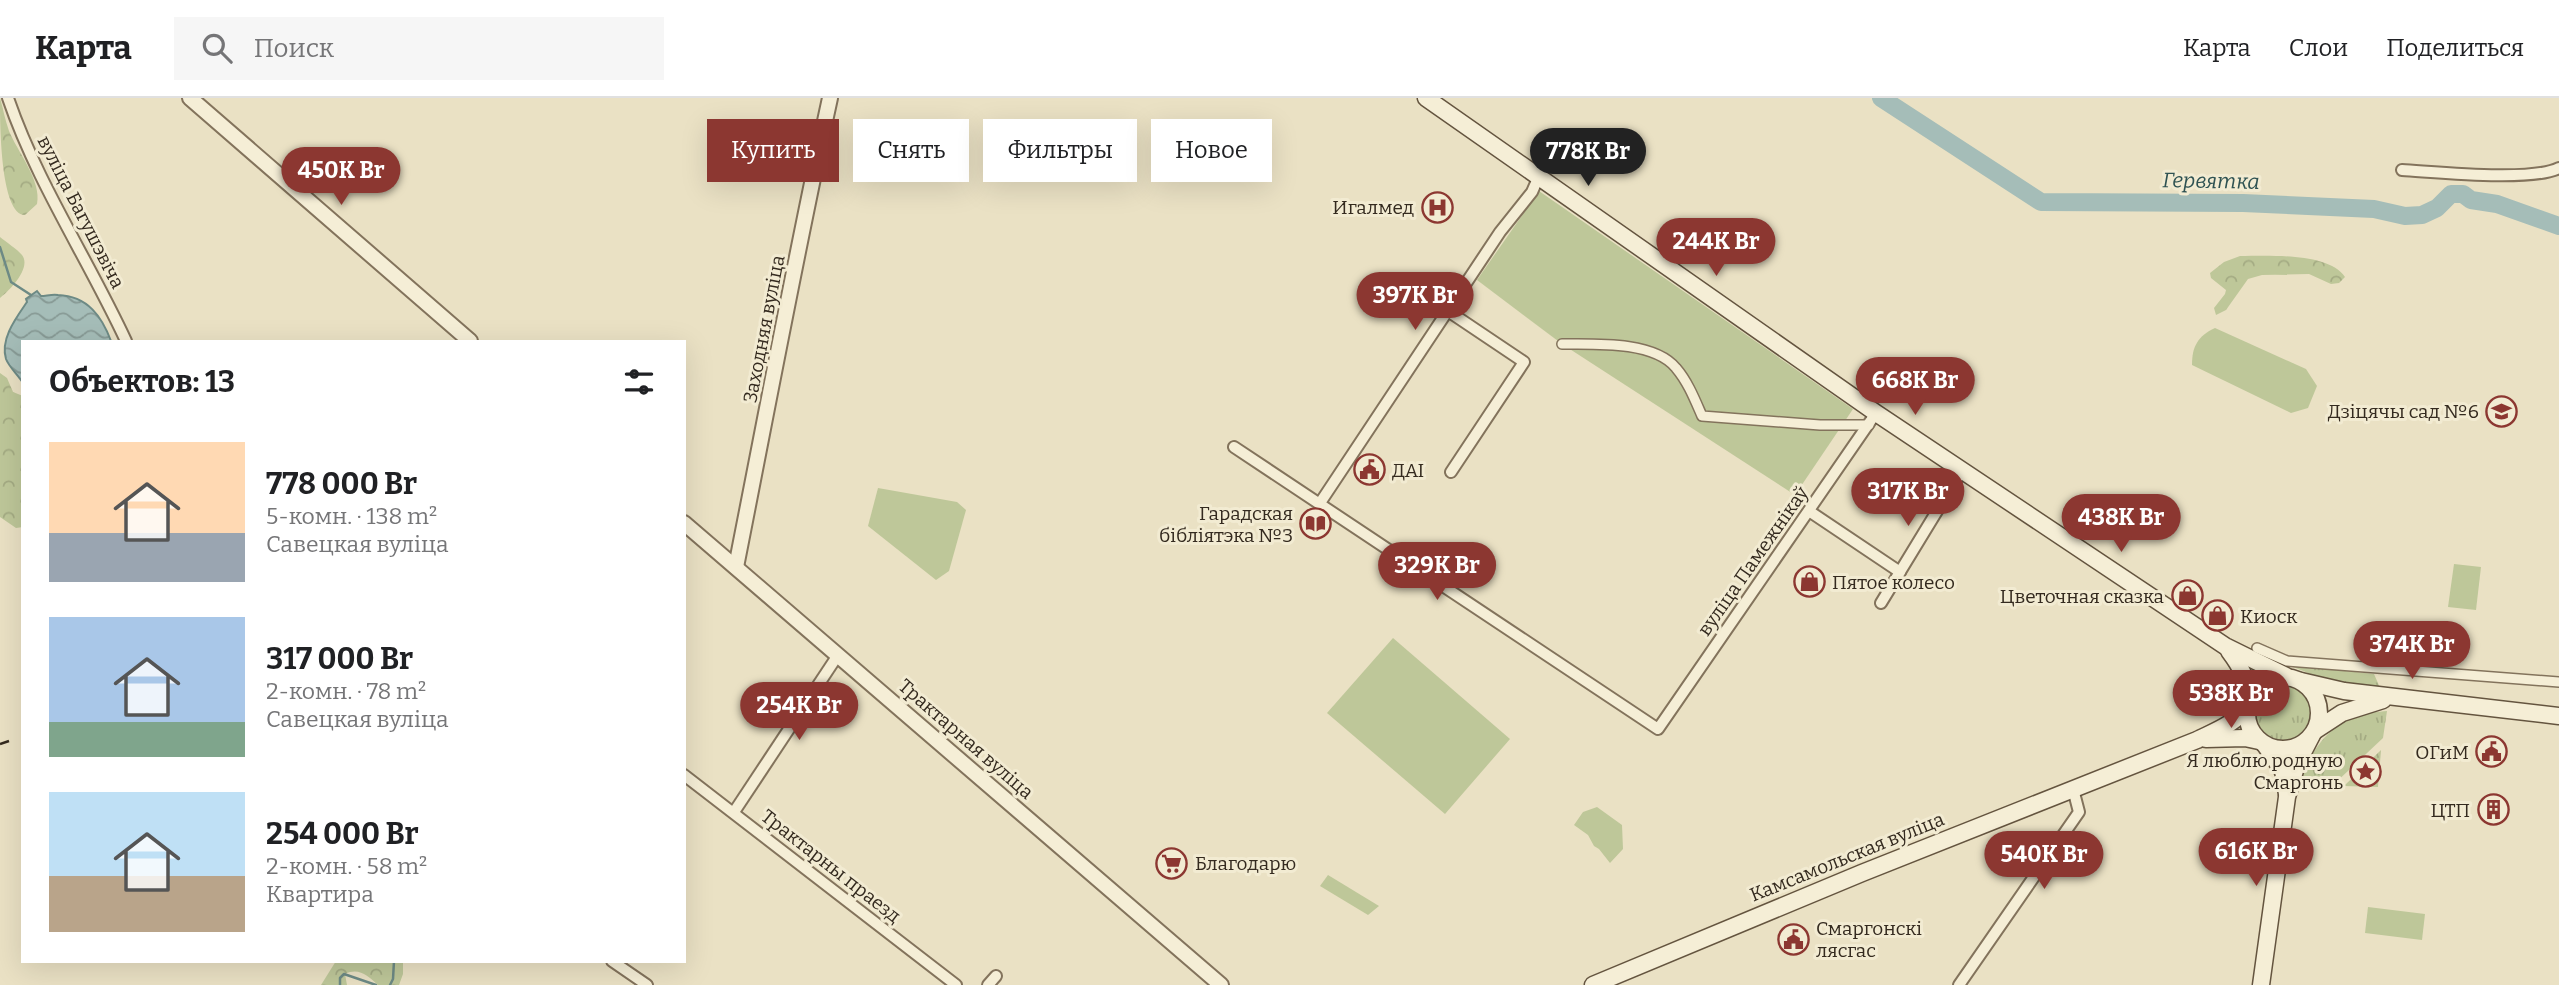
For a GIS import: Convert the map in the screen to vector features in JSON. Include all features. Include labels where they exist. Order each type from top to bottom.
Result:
[{"type":"main road","points":[[1426,98],[1539,176],[1872,419],[1962,470],[2225,646],[2310,688],[2320,708],[2314,732],[2297,764],[2287,797],[2261,985]]},
{"type":"main road","points":[[2225,646],[2240,666],[2248,684],[2248,724],[2283,771],[2287,797]]},
{"type":"main road","points":[[2248,703],[2264,682],[2275,677],[2294,679],[2339,691],[2559,716]]},
{"type":"main road","points":[[2262,743],[2284,749],[2295,748],[2342,713],[2392,697]]},
{"type":"main road","name":"Камсамольская вуліца","points":[[1592,985],[2197,740],[2240,716],[2248,703]]},
{"type":"main road","name":"Камсамольская вуліца","points":[[2197,740],[2226,737],[2262,743]]},
{"type":"street","name":"вуліца Багушэвіча","points":[[8,98],[32,160],[94,275],[125,340]]},
{"type":"street","points":[[190,98],[469,340]]},
{"type":"street","name":"Заходняя вуліца","points":[[736,567],[789,307],[803,220],[830,98]]},
{"type":"street","points":[[2402,170],[2451,174],[2543,174],[2559,168]]},
{"type":"street","points":[[1234,447],[1321,503],[1500,232],[1532,192],[1539,176]]},
{"type":"street","points":[[1448,311],[1524,362],[1451,472]]},
{"type":"street","points":[[1562,344],[1611,345],[1656,353],[1675,366],[1691,391],[1702,416],[1781,423],[1872,419]]},
{"type":"street","name":"вуліца Памежнікаў","points":[[1321,503],[1658,729],[1872,419]]},
{"type":"street","points":[[1881,603],[1962,470]]},
{"type":"street","points":[[1808,511],[1900,572]]},
{"type":"street","name":"Трактарная вуліца","points":[[686,525],[1221,985]]},
{"type":"street","points":[[2257,648],[2287,660],[2559,682]]},
{"type":"street","points":[[734,812],[838,654]]},
{"type":"street","name":"Трактарны праезд","points":[[686,776],[956,985]]},
{"type":"street","points":[[1959,985],[2079,812],[2073,789]]},
{"type":"street","points":[[615,963],[647,985]]},
{"type":"street","points":[[988,985],[996,976]]},
{"type":"green space","points":[[0,98],[9,131],[28,166],[38,195],[37,204],[25,215],[17,211],[6,184],[1,146]]},
{"type":"green space","points":[[1539,191],[1853,409],[1795,495],[1562,344],[1477,280]]},
{"type":"green space","points":[[0,237],[22,255],[24,266],[18,279],[0,298]]},
{"type":"green space","points":[[2240,256],[2312,259],[2337,269],[2345,277],[2339,283],[2331,284],[2309,274],[2262,275],[2248,279],[2226,310],[2216,315],[2214,308],[2226,290],[2211,278],[2210,273],[2224,262]]},
{"type":"green space","points":[[2215,328],[2306,369],[2317,386],[2308,408],[2291,413],[2192,365],[2197,342]]},
{"type":"green space","points":[[0,373],[7,378],[13,392],[21,395],[21,527],[16,528],[0,517]]},
{"type":"green space","points":[[878,488],[957,502],[966,510],[949,571],[936,580],[868,526]]},
{"type":"green space","points":[[2454,564],[2481,567],[2476,610],[2448,607]]},
{"type":"green space","points":[[1393,638],[1510,739],[1445,814],[1327,713]]},
{"type":"green space","points":[[2288,665],[2374,674],[2381,690],[2331,682]]},
{"type":"green space","points":[[2284,685],[2299,690],[2307,698],[2312,713],[2307,728],[2299,736],[2284,741],[2269,736],[2261,728],[2256,713],[2261,698],[2269,690]]},
{"type":"green space","points":[[2387,711],[2383,738],[2332,786],[2300,784],[2308,762],[2329,733],[2359,715]]},
{"type":"green space","points":[[2381,750],[2378,787],[2344,786]]},
{"type":"green space","points":[[1597,807],[1622,825],[1623,849],[1610,863],[1588,835],[1574,825],[1583,812]]},
{"type":"green space","points":[[1328,875],[1379,906],[1368,915],[1320,886]]},
{"type":"green space","points":[[2368,907],[2425,914],[2422,940],[2365,933]]},
{"type":"green space","points":[[335,963],[403,963],[399,985],[378,985],[359,972],[350,972],[345,974],[347,985],[321,985]]},
{"type":"water","points":[[37,291],[41,296],[69,296],[78,299],[98,316],[111,340],[21,340],[21,380],[6,359],[5,344],[10,329],[27,302],[26,299]]},
{"type":"waterway","name":"Гервятка","points":[[1881,98],[2041,202],[2243,203],[2374,209],[2405,216],[2422,215],[2437,208],[2451,194],[2463,194],[2471,200],[2497,204],[2559,226]]},
{"type":"waterway","name":"Гервятка","points":[[0,247],[11,282],[31,295]]},
{"type":"waterway","name":"Гервятка","points":[[390,985],[394,963]]},
{"type":"waterway","name":"Гервятка","points":[[340,985],[340,978],[344,974],[376,985]]},
{"type":"railway","points":[[0,744],[9,741]]},
{"type":"place","name":"Игалмед","points":[[1437,207]]},
{"type":"place","name":"Дзіцячы сад №6","points":[[2502,411]]},
{"type":"place","name":"ДАІ","points":[[1369,470]]},
{"type":"place","name":"Гарадская бібліятэка №3","points":[[1316,524]]},
{"type":"place","name":"Пятое колесо","points":[[1809,582]]},
{"type":"place","name":"Цветочная сказка","points":[[2187,596]]},
{"type":"place","name":"Киоск","points":[[2217,616]]},
{"type":"place","name":"ОГиМ","points":[[2492,752]]},
{"type":"place","name":"Я люблю родную Смаргонь","points":[[2366,771]]},
{"type":"place","name":"ЦТП","points":[[2493,810]]},
{"type":"place","name":"Благодарю","points":[[1172,863]]},
{"type":"place","name":"Смаргонскі лясгас","points":[[1793,939]]}]
